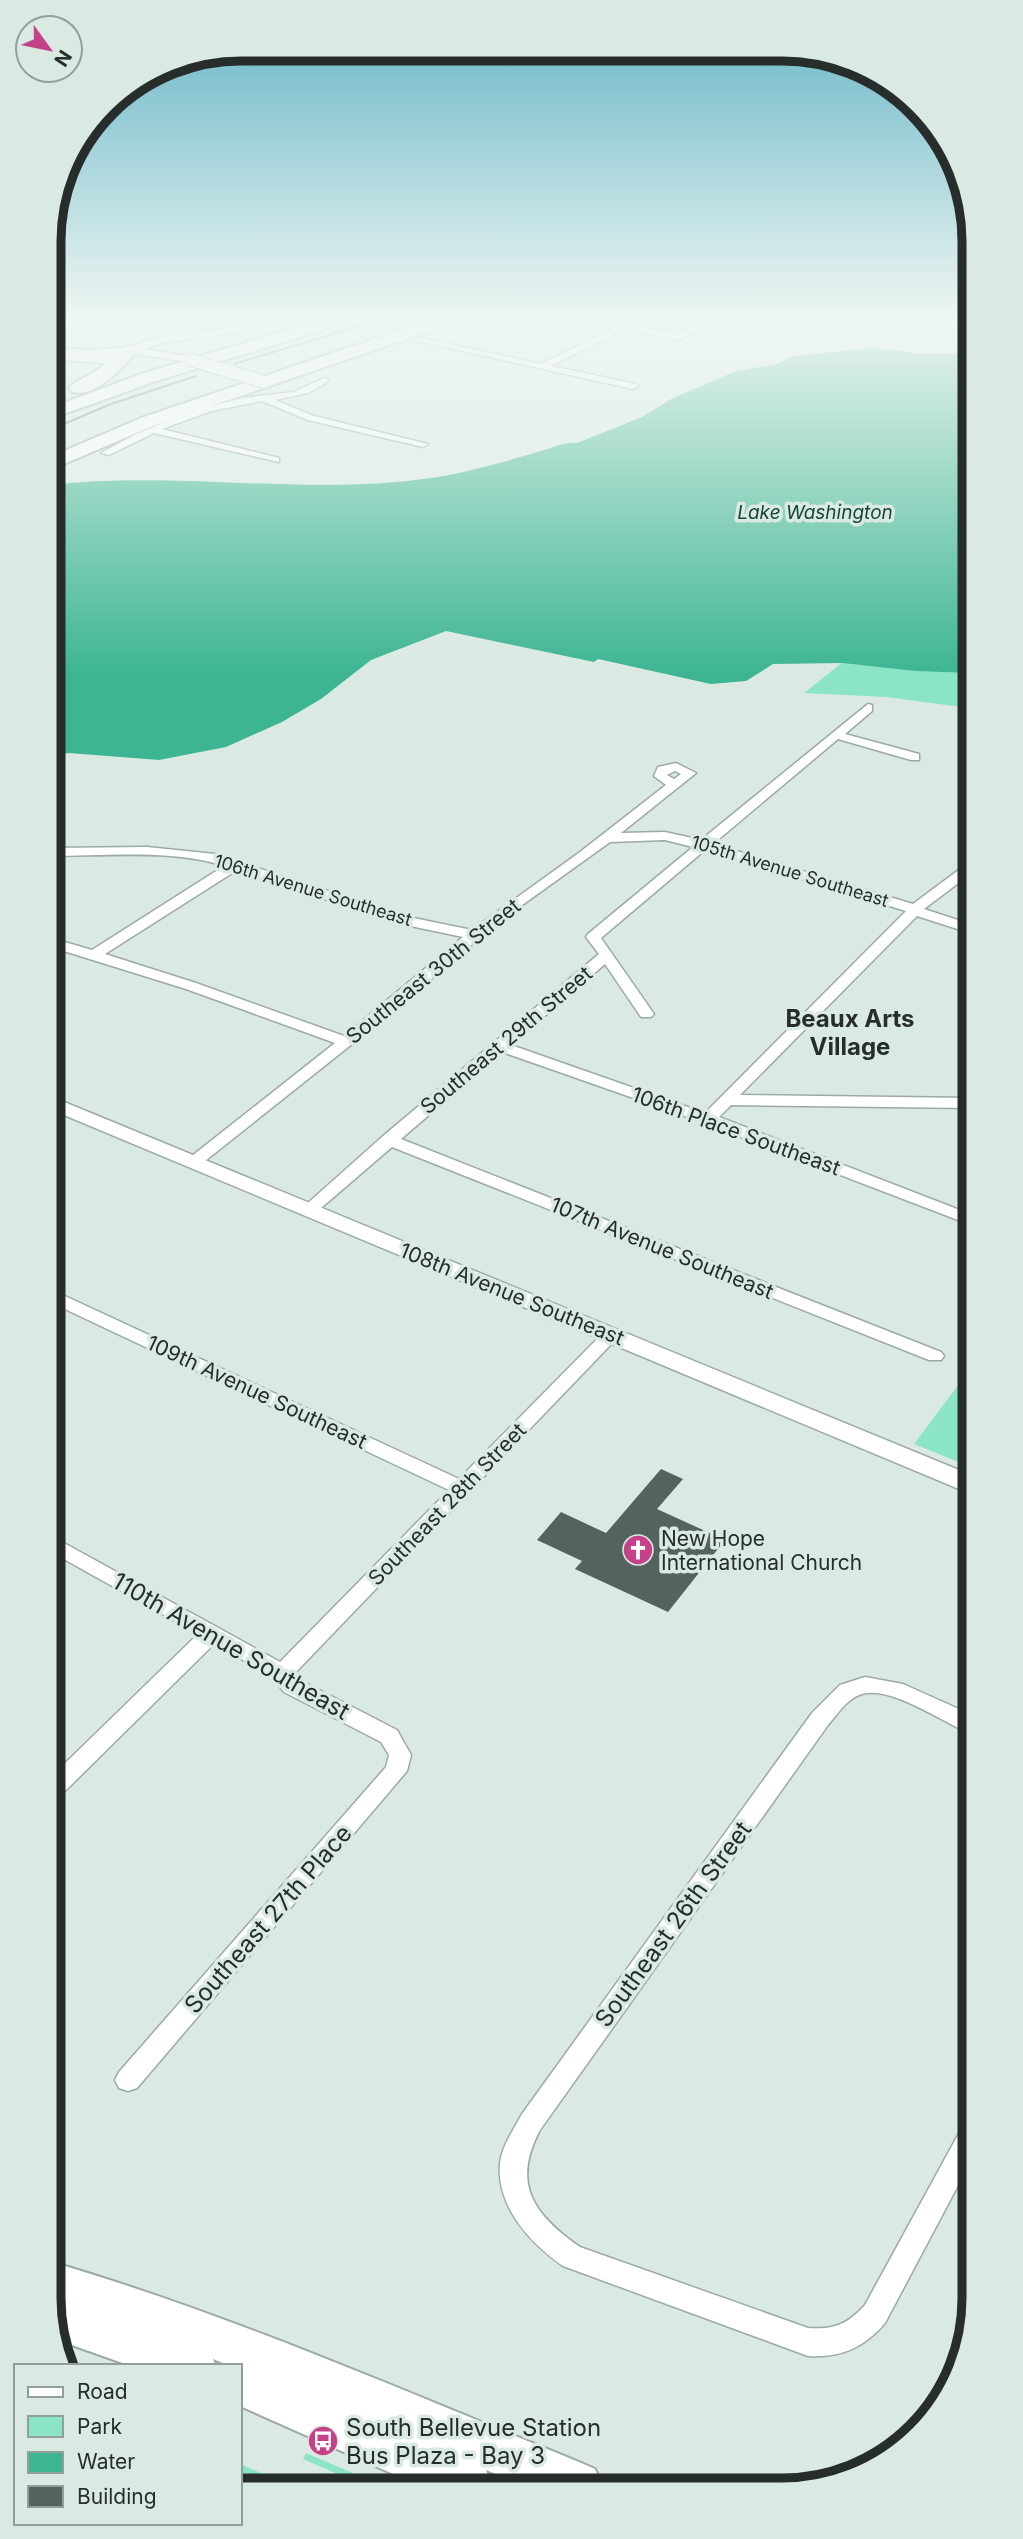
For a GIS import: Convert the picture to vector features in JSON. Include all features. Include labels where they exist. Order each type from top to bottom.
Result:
[{"type":"highway","points":[[62,448],[86,435]]},
{"type":"highway","points":[[62,454],[74,453],[115,435]]},
{"type":"main road","points":[[61,2286],[129,2305],[238,2346],[562,2478]]},
{"type":"main road","points":[[63,2320],[188,2364]]},
{"type":"main road","points":[[242,2385],[454,2478]]},
{"type":"street","points":[[106,453],[137,435]]},
{"type":"street","points":[[176,435],[275,460]]},
{"type":"street","points":[[387,435],[423,444]]},
{"type":"street","name":"Southeast 29th Street","points":[[308,1209],[607,955],[593,937],[868,709]]},
{"type":"street","points":[[836,735],[915,757]]},
{"type":"street","name":"Southeast 30th Street","points":[[194,1161],[346,1041],[491,921],[607,838],[675,785]]},
{"type":"street","name":"105th Avenue Southeast","points":[[607,838],[665,836],[703,844],[915,909],[925,915],[962,926]]},
{"type":"street","name":"106th Avenue Southeast","points":[[62,852],[173,852],[236,864],[401,920],[475,935]]},
{"type":"street","points":[[96,954],[236,864]]},
{"type":"street","points":[[708,1119],[915,909],[962,873]]},
{"type":"street","name":"106th Avenue Southeast","points":[[448,929],[466,923],[491,921]]},
{"type":"street","points":[[62,945],[96,954],[346,1041]]},
{"type":"street","points":[[607,955],[646,1014]]},
{"type":"street","name":"106th Place Southeast","points":[[499,1046],[708,1119],[962,1216]]},
{"type":"street","points":[[726,1100],[962,1103]]},
{"type":"street","name":"108th Avenue Southeast","points":[[62,1107],[961,1481]]},
{"type":"street","name":"107th Avenue Southeast","points":[[388,1140],[935,1356]]},
{"type":"street","name":"109th Avenue Southeast","points":[[61,1300],[462,1488]]},
{"type":"street","name":"Southeast 28th Street","points":[[282,1673],[611,1335]]},
{"type":"street","name":"110th Avenue Southeast","points":[[61,1549],[282,1673],[292,1686],[389,1736],[400,1755]]},
{"type":"street","points":[[61,1781],[213,1632]]},
{"type":"street","name":"Southeast 26th Street","points":[[961,1720],[893,1689],[878,1685],[863,1685],[838,1699],[820,1719],[531,2122],[513,2163],[514,2183],[525,2210],[553,2245],[572,2257],[808,2342],[827,2344],[861,2331],[875,2314],[961,2154]]},
{"type":"street","name":"Southeast 27th Place","points":[[128,2080],[396,1771],[400,1755]]},
{"type":"green space","points":[[843,662],[915,671],[962,673],[962,707],[886,697],[804,693]]},
{"type":"green space","points":[[961,1381],[961,1463],[914,1444]]},
{"type":"green space","points":[[306,2453],[364,2478],[347,2478],[303,2459]]},
{"type":"green space","points":[[242,2465],[273,2478],[242,2478]]},
{"type":"water","name":"Lake Washington","points":[[596,435],[962,435],[962,673],[843,663],[773,664],[746,681],[711,684],[598,659],[594,662],[446,631],[371,660],[321,699],[282,722],[226,747],[159,760],[62,754],[62,484],[151,480],[303,485],[404,481],[454,474],[563,444],[577,443]]},
{"type":"building","name":"New Hope International Church","points":[[661,1469],[683,1479],[657,1509],[725,1540],[668,1612],[575,1569],[582,1561],[537,1540],[561,1512],[606,1533]]},
{"type":"place","name":"New Hope International Church","points":[[638,1550]]},
{"type":"place","name":"South Bellevue Station Bus Plaza - Bay 3","points":[[323,2441]]},
{"type":"district","name":"Beaux Arts Village","points":[[850,1032]]}]
